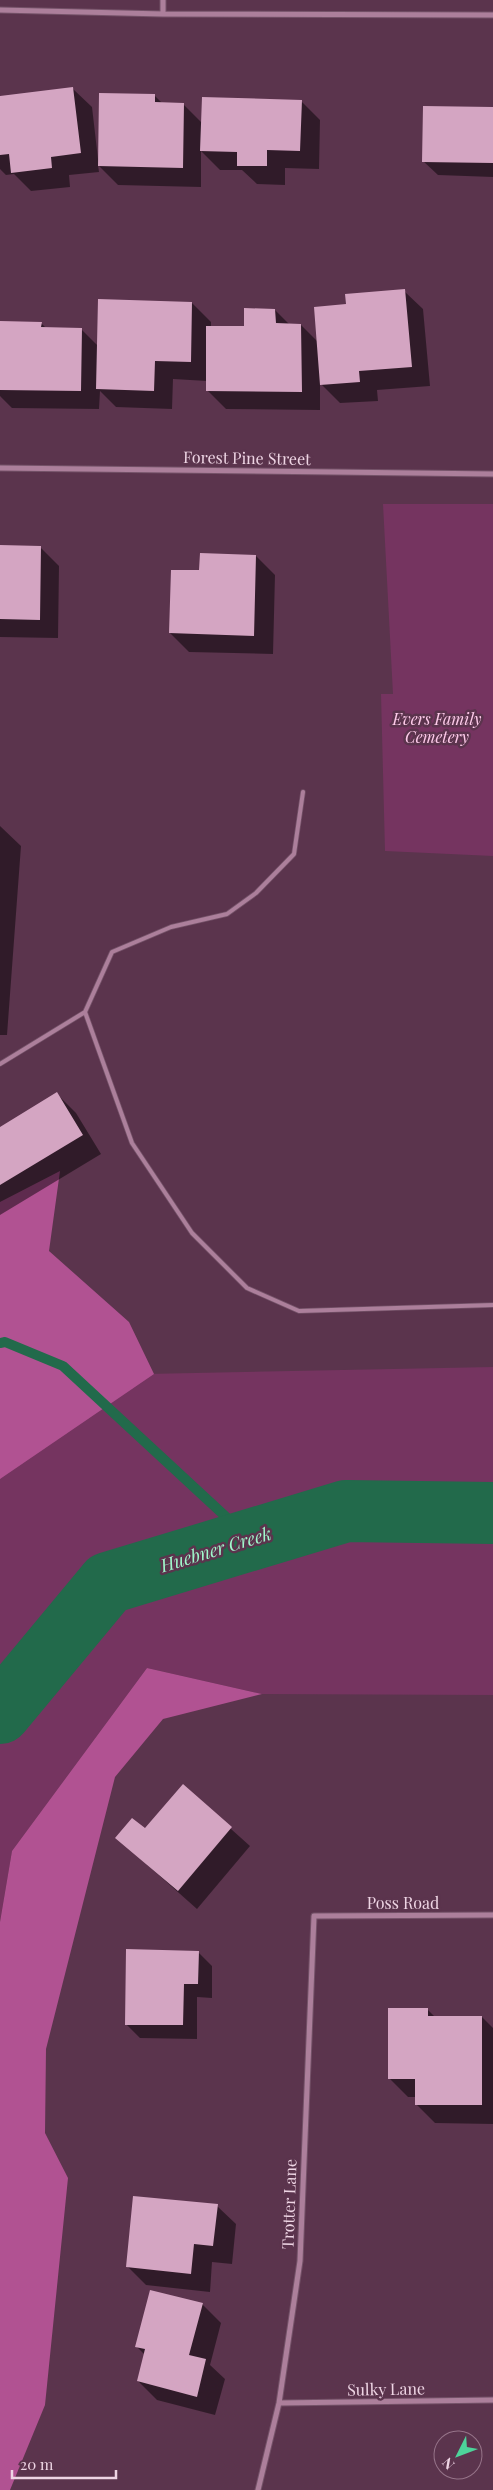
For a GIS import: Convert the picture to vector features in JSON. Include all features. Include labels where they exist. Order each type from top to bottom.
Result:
[{"type":"street","points":[[162,0],[163,14]]},
{"type":"street","points":[[0,10],[163,14],[493,15]]},
{"type":"street","name":"Forest Pine Street","points":[[0,468],[493,474]]},
{"type":"street","name":"Poss Road","points":[[314,1916],[493,1915]]},
{"type":"street","name":"Trotter Lane","points":[[258,2490],[279,2403],[300,2261],[314,1916]]},
{"type":"street","name":"Sulky Lane","points":[[279,2403],[493,2400]]},
{"type":"lane","points":[[0,1064],[85,1012],[112,952],[171,927],[227,914],[256,893],[294,854],[303,792]]},
{"type":"lane","points":[[85,1012],[132,1143],[192,1233],[247,1288],[299,1311],[493,1305]]},
{"type":"green space","name":"Evers Family Cemetery","points":[[383,504],[493,504],[493,856],[385,851],[381,694],[393,694]]},
{"type":"green space","points":[[493,1367],[493,1695],[262,1694],[147,1668],[12,1851],[0,1922],[0,1478],[146,1374]]},
{"type":"shaded area","points":[[60,1171],[49,1251],[129,1322],[154,1374],[0,1479],[0,1202]]},
{"type":"shaded area","points":[[147,1668],[262,1694],[163,1719],[115,1777],[46,2049],[45,2133],[68,2178],[45,2405],[10,2490],[0,2490],[0,1922],[12,1851]]},
{"type":"building","points":[[73,87],[81,153],[51,157],[52,168],[11,173],[9,154],[0,155],[0,96]]},
{"type":"building","points":[[99,93],[155,94],[155,102],[184,103],[183,168],[98,166]]},
{"type":"building","points":[[202,97],[302,100],[300,151],[267,150],[267,166],[237,166],[237,152],[200,151]]},
{"type":"building","points":[[423,106],[493,107],[493,163],[422,162]]},
{"type":"building","points":[[405,289],[412,367],[359,371],[360,382],[320,385],[314,307],[346,304],[345,294]]},
{"type":"building","points":[[98,299],[192,302],[191,362],[155,361],[154,391],[96,389]]},
{"type":"building","points":[[244,308],[275,309],[276,323],[301,324],[302,392],[206,391],[206,326],[244,326]]},
{"type":"building","points":[[0,321],[42,322],[41,327],[82,328],[81,391],[0,390]]},
{"type":"building","points":[[0,545],[41,546],[40,620],[0,619]]},
{"type":"building","points":[[200,553],[256,555],[254,636],[169,633],[171,570],[199,570]]},
{"type":"building","points":[[57,1092],[83,1135],[0,1185],[0,1127]]},
{"type":"building","points":[[183,1784],[232,1827],[178,1891],[115,1838],[132,1818],[145,1828]]},
{"type":"building","points":[[126,1949],[199,1951],[198,1984],[184,1984],[183,2025],[125,2025]]},
{"type":"building","points":[[388,2008],[428,2008],[428,2016],[482,2016],[482,2105],[415,2105],[415,2079],[388,2079]]},
{"type":"building","points":[[133,2196],[218,2204],[213,2246],[194,2244],[191,2274],[126,2267]]},
{"type":"building","points":[[150,2290],[203,2303],[189,2355],[206,2359],[197,2397],[137,2381],[145,2349],[135,2347]]},
{"type":"waterway","points":[[0,1343],[5,1342],[63,1366],[251,1540]]},
{"type":"waterway","name":"Huebner Creek","points":[[0,1713],[108,1583],[346,1511],[493,1513]]}]
